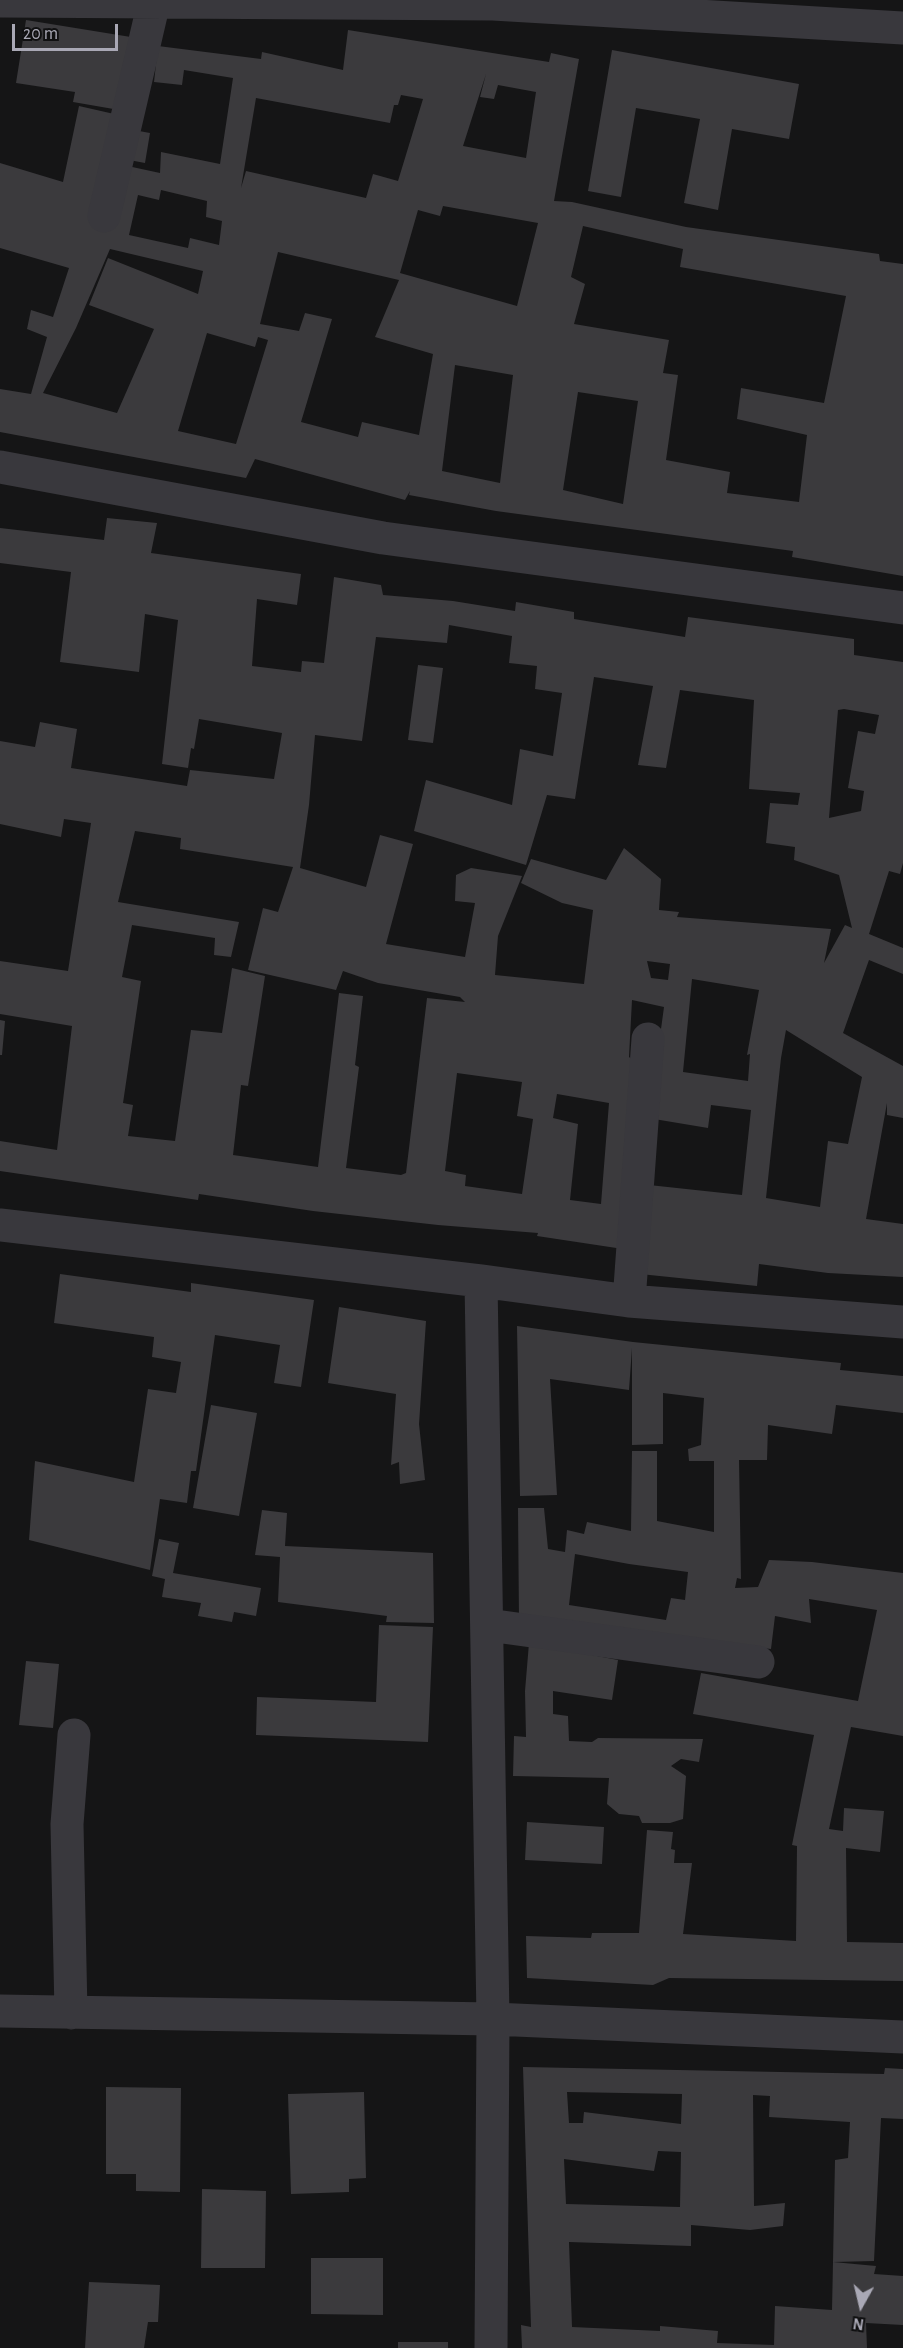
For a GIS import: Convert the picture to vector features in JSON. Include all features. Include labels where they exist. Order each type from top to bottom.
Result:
[{"type":"street","points":[[0,1],[493,4],[903,28]]},
{"type":"street","points":[[104,216],[154,2]]},
{"type":"street","points":[[0,467],[383,538],[903,608]]},
{"type":"street","points":[[629,1302],[648,1039]]},
{"type":"street","points":[[0,1225],[481,1281],[629,1302],[903,1322]]},
{"type":"street","points":[[481,1281],[493,2019],[491,2348]]},
{"type":"street","points":[[488,1625],[758,1662]]},
{"type":"street","points":[[71,2013],[67,1824],[74,1735]]},
{"type":"street","points":[[0,2011],[493,2019],[903,2037]]},
{"type":"building","points":[[26,20],[137,38],[125,111],[73,102],[75,92],[16,83]]},
{"type":"building","points":[[348,30],[549,62],[551,53],[579,59],[554,201],[572,202],[686,227],[879,254],[880,261],[903,264],[903,576],[792,557],[793,551],[496,511],[409,495],[410,491],[405,500],[255,459],[246,478],[0,432],[0,389],[31,394],[47,337],[27,329],[31,310],[53,317],[69,268],[0,248],[0,163],[63,182],[79,106],[123,116],[123,165],[160,173],[161,152],[220,164],[233,78],[184,70],[182,85],[154,82],[158,46],[261,59],[262,52],[343,70]],"holes":[[[486,74],[480,97],[494,99],[498,85],[536,92],[526,158],[463,146]],[[401,95],[423,99],[398,181],[373,174],[366,198],[246,171],[241,188],[256,98],[390,123],[394,105],[398,105]],[[161,190],[207,201],[206,217],[222,221],[219,245],[190,238],[188,248],[129,235],[138,195],[159,200]],[[443,206],[538,223],[517,306],[400,273],[418,210],[440,216]],[[583,226],[683,249],[680,267],[846,296],[824,403],[741,388],[737,419],[807,435],[799,502],[727,493],[730,472],[666,460],[678,375],[663,373],[669,340],[574,324],[585,284],[571,277]],[[110,249],[203,271],[198,294],[108,258],[89,305],[154,329],[117,413],[43,393],[76,328]],[[278,252],[399,280],[375,337],[433,354],[419,435],[362,422],[358,437],[301,422],[332,319],[305,313],[299,331],[260,324]],[[207,333],[255,347],[258,337],[268,340],[236,444],[178,431]],[[455,365],[513,375],[500,483],[442,471]],[[578,392],[638,401],[623,504],[563,490]]]},
{"type":"building","points":[[612,50],[799,84],[789,139],[732,129],[718,210],[684,203],[700,119],[636,108],[621,197],[588,191]]},
{"type":"building","points":[[128,129],[150,133],[145,163],[124,159]]},
{"type":"building","points":[[107,518],[157,523],[151,553],[301,574],[297,605],[257,599],[252,666],[301,672],[302,661],[324,663],[334,577],[381,585],[383,595],[453,601],[515,611],[516,602],[574,612],[574,619],[685,637],[688,617],[854,639],[854,655],[903,662],[903,863],[900,874],[889,871],[869,934],[903,948],[903,974],[869,960],[843,1033],[903,1066],[903,1118],[887,1115],[887,1103],[866,1219],[903,1224],[903,1277],[828,1273],[759,1264],[757,1286],[640,1274],[649,1185],[742,1195],[751,1110],[711,1105],[708,1128],[654,1119],[652,1095],[664,1007],[632,1000],[629,1057],[640,1066],[623,1249],[537,1236],[538,1233],[313,1211],[199,1194],[198,1200],[0,1171],[0,1141],[57,1150],[72,1026],[0,1014],[0,961],[68,971],[91,823],[64,819],[61,837],[0,824],[0,741],[35,747],[40,722],[77,729],[71,768],[187,786],[190,770],[274,779],[282,733],[199,719],[188,768],[162,764],[178,620],[145,614],[139,672],[60,662],[71,572],[0,563],[0,528],[104,540]],"holes":[[[449,625],[512,636],[509,663],[537,666],[535,689],[562,693],[553,756],[520,749],[512,805],[426,780],[414,831],[526,865],[547,795],[575,799],[594,677],[653,686],[638,765],[666,768],[680,690],[754,700],[749,789],[800,793],[798,805],[770,803],[766,843],[795,847],[794,860],[839,875],[852,928],[845,925],[824,963],[831,929],[677,917],[679,912],[659,910],[661,879],[624,848],[606,880],[531,859],[521,883],[562,903],[593,910],[584,984],[495,975],[498,936],[522,876],[471,868],[456,875],[455,901],[475,903],[465,957],[386,944],[413,844],[380,835],[366,887],[300,868],[309,805],[315,735],[362,741],[376,637],[447,643]],[[838,710],[879,715],[875,734],[858,731],[848,788],[864,791],[861,811],[829,818]],[[135,831],[181,838],[180,849],[293,867],[278,912],[263,908],[248,970],[336,990],[343,971],[378,983],[460,997],[465,1002],[427,998],[406,1173],[401,1175],[346,1168],[359,1067],[355,1065],[363,996],[339,993],[318,1167],[233,1155],[241,1085],[248,1086],[265,976],[232,968],[222,1033],[191,1030],[175,1141],[128,1136],[133,1105],[123,1103],[141,981],[122,977],[132,925],[215,938],[214,955],[231,957],[239,922],[118,902]],[[647,961],[670,964],[668,980],[651,978]],[[692,979],[759,990],[747,1055],[750,1054],[748,1081],[683,1072]],[[786,1030],[862,1077],[848,1144],[828,1141],[820,1207],[766,1198],[781,1058]],[[457,1073],[522,1082],[517,1116],[533,1119],[522,1194],[465,1186],[466,1175],[445,1171]],[[557,1094],[609,1103],[601,1204],[570,1200],[578,1124],[553,1118]]]},
{"type":"building","points":[[418,665],[443,668],[433,743],[408,740]]},
{"type":"building","points":[[0,1020],[5,1021],[2,1055],[0,1055]]},
{"type":"building","points":[[60,1274],[191,1292],[191,1283],[314,1300],[301,1387],[274,1383],[280,1345],[215,1335],[196,1471],[191,1471],[187,1503],[160,1499],[150,1570],[29,1540],[35,1461],[134,1482],[148,1389],[176,1393],[181,1362],[152,1357],[154,1337],[54,1323]]},
{"type":"building","points":[[339,1307],[426,1321],[419,1424],[425,1480],[400,1484],[399,1462],[391,1465],[396,1394],[328,1383]]},
{"type":"building","points":[[517,1326],[633,1342],[841,1363],[840,1370],[903,1376],[903,1413],[836,1405],[832,1434],[768,1425],[767,1460],[739,1460],[741,1579],[737,1578],[735,1588],[758,1587],[769,1560],[812,1562],[903,1573],[903,1736],[851,1727],[829,1829],[843,1831],[844,1808],[884,1811],[880,1852],[846,1848],[847,1942],[903,1943],[903,1981],[669,1978],[653,1985],[527,1978],[526,1936],[591,1938],[592,1933],[639,1933],[647,1830],[673,1832],[671,1849],[675,1850],[674,1863],[692,1863],[683,1934],[796,1941],[797,1846],[792,1845],[814,1735],[693,1714],[701,1673],[858,1701],[877,1610],[809,1599],[811,1623],[775,1616],[771,1649],[519,1621],[518,1508],[544,1508],[548,1549],[565,1552],[567,1530],[584,1534],[587,1522],[631,1531],[632,1451],[657,1451],[657,1521],[714,1532],[714,1461],[689,1461],[688,1449],[701,1445],[704,1398],[663,1393],[663,1444],[632,1445],[632,1348],[629,1390],[550,1379],[557,1495],[520,1496]],"holes":[[[575,1554],[688,1572],[685,1600],[671,1598],[666,1620],[569,1605]]]},
{"type":"building","points":[[211,1405],[257,1413],[239,1516],[193,1508]]},
{"type":"building","points":[[262,1510],[287,1513],[285,1546],[433,1553],[434,1623],[386,1622],[387,1616],[278,1602],[280,1557],[255,1555]]},
{"type":"building","points":[[159,1539],[179,1543],[173,1573],[261,1588],[256,1616],[234,1612],[232,1622],[198,1616],[201,1603],[162,1597],[165,1579],[152,1576]]},
{"type":"building","points":[[379,1625],[433,1627],[428,1742],[256,1735],[257,1697],[376,1702]]},
{"type":"building","points":[[529,1643],[618,1660],[612,1700],[553,1691],[553,1714],[568,1716],[569,1741],[592,1742],[598,1738],[703,1739],[699,1762],[681,1759],[671,1766],[686,1776],[683,1819],[670,1823],[642,1823],[639,1816],[619,1814],[607,1804],[609,1778],[513,1776],[514,1736],[526,1737],[525,1691]]},
{"type":"building","points":[[26,1661],[59,1664],[53,1728],[19,1725]]},
{"type":"building","points":[[527,1822],[604,1827],[602,1864],[525,1860]]},
{"type":"building","points":[[523,2067],[884,2074],[885,2068],[903,2069],[903,2119],[881,2118],[874,2261],[833,2262],[876,2266],[874,2274],[903,2276],[903,2325],[866,2323],[867,2348],[522,2348],[521,2325],[531,2327]],"holes":[[[567,2092],[682,2094],[681,2124],[584,2112],[583,2123],[569,2123]],[[753,2095],[770,2096],[769,2117],[850,2122],[848,2158],[835,2160],[832,2310],[775,2306],[774,2345],[717,2343],[718,2331],[660,2326],[660,2331],[572,2327],[569,2242],[691,2246],[691,2225],[750,2230],[783,2226],[785,2203],[754,2206]],[[658,2151],[681,2152],[680,2207],[566,2204],[564,2159],[654,2171]]]},
{"type":"building","points":[[106,2087],[181,2088],[180,2192],[136,2191],[136,2174],[106,2174]]},
{"type":"building","points":[[364,2092],[366,2178],[349,2179],[349,2192],[291,2194],[288,2094]]},
{"type":"building","points":[[202,2189],[266,2191],[265,2268],[201,2268]]},
{"type":"building","points":[[311,2258],[383,2258],[383,2315],[311,2314]]},
{"type":"building","points":[[89,2282],[160,2285],[158,2322],[148,2322],[144,2348],[85,2348]]},
{"type":"building","points":[[398,2342],[448,2342],[448,2348],[398,2348]]}]
